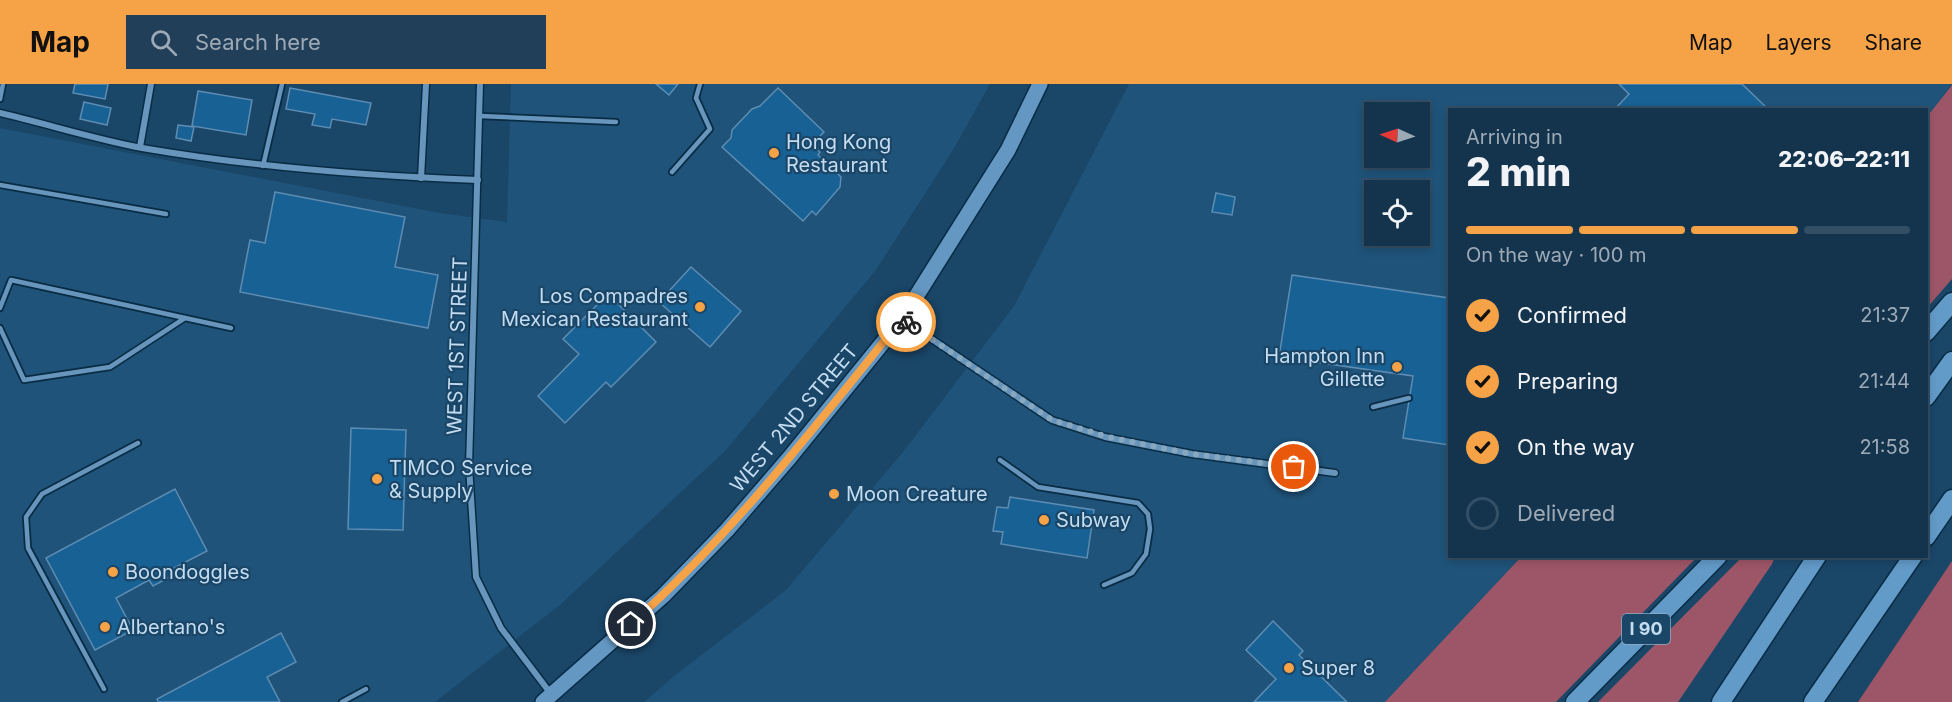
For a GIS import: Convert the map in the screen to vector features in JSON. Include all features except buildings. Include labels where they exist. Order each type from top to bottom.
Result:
[{"type":"highway","points":[[1928,330],[1952,302]]},
{"type":"highway","points":[[1928,394],[1952,361]]},
{"type":"highway","points":[[1928,534],[1952,499]]},
{"type":"highway","name":"I 90","points":[[1575,702],[1716,558]]},
{"type":"highway","points":[[1721,702],[1816,558]]},
{"type":"highway","points":[[1814,702],[1912,558]]},
{"type":"main road","name":"WEST 2ND STREET","points":[[547,698],[663,596],[727,530],[790,457],[902,319],[1008,150],[1040,84]]},
{"type":"street","points":[[140,147],[151,84]]},
{"type":"street","points":[[421,178],[426,84]]},
{"type":"street","name":"WEST 1ST STREET","points":[[480,84],[470,466],[476,577],[501,628],[547,698]]},
{"type":"street","points":[[0,113],[140,147],[263,166],[478,180]]},
{"type":"street","points":[[902,319],[1052,420],[1105,436],[1192,454],[1335,473]]},
{"type":"lane","points":[[0,99],[3,84]]},
{"type":"lane","points":[[263,166],[282,84]]},
{"type":"lane","points":[[672,172],[710,129],[696,98],[700,84]]},
{"type":"lane","points":[[480,116],[616,122]]},
{"type":"lane","points":[[0,185],[166,214]]},
{"type":"lane","points":[[0,308],[11,280],[231,328]]},
{"type":"lane","points":[[0,328],[24,380],[110,368],[184,318]]},
{"type":"lane","points":[[1373,407],[1409,398]]},
{"type":"lane","points":[[104,689],[28,548],[26,517],[42,494],[138,443]]},
{"type":"lane","points":[[1000,460],[1038,487],[1138,503],[1148,514],[1150,529],[1146,554],[1132,573],[1104,585]]},
{"type":"lane","points":[[342,702],[366,688]]},
{"type":"shaded area","points":[[511,84],[990,84],[953,150],[876,270],[725,451],[560,605],[435,702],[0,702],[0,128],[440,213],[507,222]]},
{"type":"shaded area","points":[[1129,84],[1952,84],[1928,115],[1928,108],[1448,108],[1448,558],[1520,558],[1385,702],[644,702],[674,676],[786,590],[903,452],[1014,306]]},
{"type":"shaded area","points":[[1952,85],[1952,279],[1928,307],[1928,115]]},
{"type":"shaded area","points":[[1520,558],[1696,558],[1556,702],[1385,702]]},
{"type":"shaded area","points":[[1741,558],[1775,558],[1678,702],[1598,702]]},
{"type":"shaded area","points":[[1952,561],[1952,702],[1858,702]]},
{"type":"way so far","points":[[906,322],[1052,420],[1105,436],[1192,454],[1294,467]]},
{"type":"place","name":"Hong Kong Restaurant","points":[[774,153]]},
{"type":"place","name":"Los Compadres Mexican Restaurant","points":[[700,307]]},
{"type":"place","name":"Hampton Inn Gillette","points":[[1397,367]]},
{"type":"place","name":"TIMCO Service & Supply","points":[[377,479]]},
{"type":"place","name":"Moon Creature","points":[[834,494]]},
{"type":"place","name":"Subway","points":[[1044,520]]},
{"type":"place","name":"Boondoggles","points":[[113,572]]},
{"type":"place","name":"Albertano's","points":[[105,627]]},
{"type":"place","name":"Super 8","points":[[1289,668]]},
{"type":"route","points":[[631,624],[663,596],[727,530],[790,457],[902,319],[906,322]]}]
